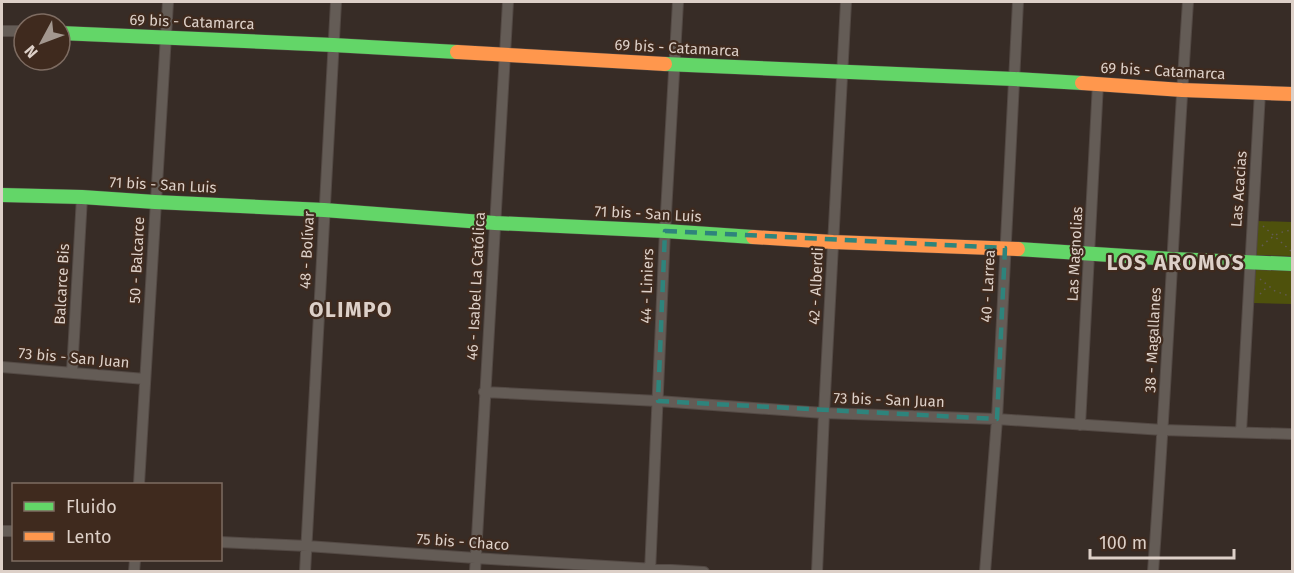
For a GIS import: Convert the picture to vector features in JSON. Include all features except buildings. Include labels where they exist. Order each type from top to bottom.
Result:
[{"type":"street","name":"50 - Balcarce","points":[[139,483],[168,2]]},
{"type":"street","name":"48 - Bolívar","points":[[305,572],[336,2]]},
{"type":"street","name":"46 - Isabel La Católica","points":[[475,572],[508,2]]},
{"type":"street","name":"44 - Liniers","points":[[650,570],[664,231],[678,2]]},
{"type":"street","name":"42 - Alberdi","points":[[818,572],[824,413],[846,2]]},
{"type":"street","name":"40 - Larrea","points":[[985,572],[996,419],[1018,2]]},
{"type":"street","name":"38 - Magallanes","points":[[1153,572],[1188,2]]},
{"type":"street","name":"69 bis - Catamarca","points":[[72,34],[1293,94]]},
{"type":"street","name":"Las Magnolias","points":[[1080,425],[1098,84]]},
{"type":"street","name":"Las Acacias","points":[[1241,432],[1260,93]]},
{"type":"street","name":"71 bis - San Luis","points":[[2,195],[82,196],[324,210],[495,224],[664,231],[833,242],[1005,248],[1172,259],[1250,262],[1292,256]]},
{"type":"street","name":"Balcarce Bis","points":[[72,372],[82,196]]},
{"type":"street","name":"73 bis - San Juan","points":[[2,367],[145,379]]},
{"type":"street","name":"73 bis - San Juan","points":[[484,392],[824,413],[996,419],[1163,430],[1293,434]]},
{"type":"street","name":"75 bis - Chaco","points":[[222,542],[704,572]]},
{"type":"path","points":[[1260,223],[1292,256]]},
{"type":"path","points":[[1264,250],[1260,246],[1274,236],[1283,231],[1293,230]]},
{"type":"path","points":[[1282,252],[1292,256]]},
{"type":"path","points":[[1257,276],[1268,286],[1293,297]]},
{"type":"path","points":[[1254,300],[1268,286]]},
{"type":"highlighted area","points":[[665,231],[1005,248],[997,419],[658,401]]},
{"type":"shaded area","points":[[1257,221],[1292,222],[1292,256],[1256,255]]},
{"type":"shaded area","points":[[1254,269],[1292,270],[1292,304],[1253,303]]},
{"type":"traffic: fast","points":[[72,34],[457,52]]},
{"type":"traffic: fast","points":[[665,64],[1082,83]]},
{"type":"traffic: fast","points":[[2,195],[324,210],[495,223],[753,237]]},
{"type":"traffic: fast","points":[[1018,249],[1292,264]]},
{"type":"traffic: slow","points":[[457,52],[665,64]]},
{"type":"traffic: slow","points":[[1082,83],[1292,94]]},
{"type":"traffic: slow","points":[[753,237],[1018,249]]},
{"type":"district","name":"LOS AROMOS","points":[[1176,263]]},
{"type":"district","name":"OLIMPO","points":[[351,310]]}]
